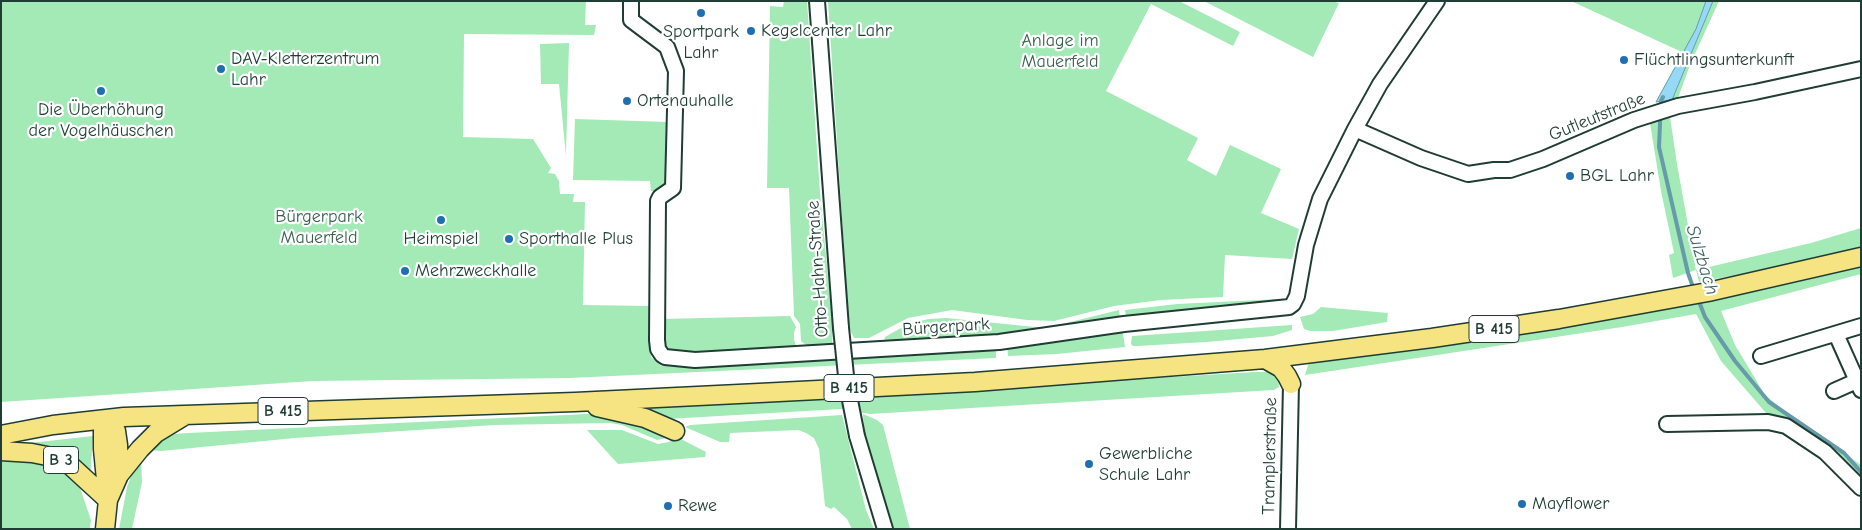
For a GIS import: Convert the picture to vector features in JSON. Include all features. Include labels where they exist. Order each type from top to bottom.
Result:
[{"type":"main road","name":"B 415","points":[[1,435],[61,424],[186,414],[575,402],[975,382],[1265,358],[1432,338],[1559,319],[1708,292],[1861,257]]},
{"type":"main road","points":[[1291,384],[1294,371],[1306,353]]},
{"type":"main road","points":[[1265,358],[1280,368],[1291,384]]},
{"type":"main road","points":[[575,402],[645,418],[675,431]]},
{"type":"main road","name":"B 3","points":[[108,500],[119,475],[140,449],[156,433],[186,414]]},
{"type":"main road","name":"B 3","points":[[109,419],[116,431],[119,475]]},
{"type":"main road","name":"B 3","points":[[105,529],[108,500],[103,431],[109,419]]},
{"type":"main road","name":"B 3","points":[[1,451],[32,453],[57,458],[71,466],[108,500]]},
{"type":"street","name":"Bürgerpark","points":[[631,1],[631,20],[667,47],[676,71],[673,188],[660,197],[658,201],[657,340],[658,349],[665,357],[695,360],[999,342],[1124,324],[1282,308],[1294,304],[1301,281],[1306,245],[1320,199],[1355,129]]},
{"type":"street","name":"Otto-Hahn-Straße","points":[[817,1],[841,328],[847,385],[857,436],[885,529]]},
{"type":"street","points":[[1355,129],[1380,84],[1437,1]]},
{"type":"street","name":"Gutleutstraße","points":[[1355,129],[1422,158],[1468,174],[1494,170],[1510,170],[1523,167],[1634,120],[1678,106],[1755,92],[1861,69]]},
{"type":"street","points":[[1761,356],[1861,326]]},
{"type":"street","points":[[1834,391],[1859,383],[1836,334]]},
{"type":"street","name":"Tramplerstraße","points":[[1288,529],[1291,384]]},
{"type":"street","points":[[1668,424],[1768,422],[1786,426],[1825,452],[1861,488]]},
{"type":"green space","name":"Bürgerpark Mauerfeld","points":[[1,1],[586,1],[585,25],[596,25],[594,35],[464,34],[463,137],[533,139],[551,168],[548,173],[555,174],[559,181],[560,194],[574,194],[573,202],[585,202],[583,305],[650,306],[649,344],[651,357],[661,366],[884,355],[996,347],[996,358],[570,378],[313,381],[1,402]]},
{"type":"green space","points":[[784,1],[807,1],[820,193],[833,329],[832,344],[806,345],[801,341],[800,324],[794,316],[789,188],[767,188],[770,6],[783,7]]},
{"type":"green space","name":"Anlage im Mauerfeld","points":[[828,1],[1179,1],[1240,32],[1233,46],[1151,4],[1106,91],[1198,138],[1187,160],[1216,176],[1230,145],[1281,169],[1261,213],[1299,229],[1292,259],[1225,255],[1223,297],[1161,300],[1114,306],[1054,321],[1027,320],[952,310],[908,318],[869,338],[854,338],[849,328]]},
{"type":"green space","points":[[1204,1],[1331,1],[1339,3],[1313,57]]},
{"type":"green space","points":[[1571,1],[1706,1],[1696,29],[1684,53]]},
{"type":"green space","points":[[1713,1],[1719,1],[1690,65],[1678,98],[1672,100]]},
{"type":"green space","points":[[569,43],[566,156],[559,84],[541,84],[540,44]]},
{"type":"green space","points":[[1670,117],[1696,270],[1673,278],[1669,255],[1674,253],[1661,191],[1650,123]]},
{"type":"green space","points":[[575,119],[669,122],[669,187],[664,191],[651,191],[650,181],[573,180]]},
{"type":"green space","points":[[1861,228],[1861,249],[1795,264],[1699,282],[1696,270],[1811,243]]},
{"type":"green space","points":[[1861,265],[1861,274],[1721,311],[1735,345],[1765,395],[1861,465],[1861,480],[1776,418],[1766,413],[1721,361],[1696,314],[1305,375],[1309,362],[1693,303],[1770,288]]},
{"type":"green space","points":[[1280,299],[1280,302],[1126,316],[1125,310],[1177,304]]},
{"type":"green space","points":[[1321,307],[1388,313],[1387,322],[1333,331],[1310,331],[1304,329],[1300,317],[1313,314]]},
{"type":"green space","points":[[1119,310],[1120,318],[1015,336],[884,343],[885,337],[899,329],[915,322],[929,319],[946,318],[1050,327]]},
{"type":"green space","points":[[790,316],[796,327],[794,340],[797,349],[677,353],[669,351],[662,344],[661,319]]},
{"type":"green space","points":[[1292,325],[1292,330],[1273,336],[1138,346],[1131,344],[1132,336]]},
{"type":"green space","points":[[1122,328],[1125,347],[1057,354],[1008,356],[1007,346]]},
{"type":"green space","points":[[1267,372],[1278,375],[1279,387],[1274,390],[870,414],[841,409],[667,419],[630,407],[839,397]]},
{"type":"green space","points":[[611,414],[670,434],[666,438],[657,440],[622,425],[610,423],[494,425],[295,438],[161,451],[149,450],[158,441],[175,434]]},
{"type":"green space","points":[[863,414],[883,425],[910,529],[894,529],[864,435]]},
{"type":"green space","points":[[842,415],[866,510],[874,529],[852,529],[847,519],[834,507],[831,509],[825,506],[819,449],[814,438],[806,433],[798,430],[730,433],[729,442],[720,442],[685,427],[690,425]]},
{"type":"green space","points":[[587,430],[622,430],[658,444],[669,442],[675,436],[706,452],[705,457],[618,464]]},
{"type":"green space","points":[[93,436],[90,479],[21,444]]},
{"type":"green space","points":[[11,456],[54,466],[65,473],[80,488],[91,520],[90,529],[1,529],[1,457]]},
{"type":"green space","points":[[141,458],[142,482],[132,529],[119,529],[127,487],[133,471]]},
{"type":"water","points":[[1706,1],[1713,1],[1672,100],[1656,102],[1696,29]]},
{"type":"waterway","name":"Sulzbach","points":[[1663,97],[1661,101],[1659,147],[1688,273],[1694,290]]},
{"type":"waterway","name":"Sulzbach","points":[[1698,299],[1705,317],[1735,361],[1769,402],[1844,453],[1861,472]]},
{"type":"place","name":"Sportpark Lahr","points":[[701,13]]},
{"type":"place","name":"Kegelcenter Lahr","points":[[751,31]]},
{"type":"place","name":"Flüchtlingsunterkunft","points":[[1624,60]]},
{"type":"place","name":"DAV-Kletterzentrum Lahr","points":[[221,69]]},
{"type":"place","name":"Die Überhöhung der Vogelhäuschen","points":[[101,91]]},
{"type":"place","name":"Ortenauhalle","points":[[627,101]]},
{"type":"place","name":"BGL Lahr","points":[[1570,176]]},
{"type":"place","name":"Heimspiel","points":[[441,220]]},
{"type":"place","name":"Sporthalle Plus","points":[[509,239]]},
{"type":"place","name":"Mehrzweckhalle","points":[[405,271]]},
{"type":"place","name":"Gewerbliche Schule Lahr","points":[[1089,464]]},
{"type":"place","name":"Mayflower","points":[[1522,504]]},
{"type":"place","name":"Rewe","points":[[668,506]]}]
